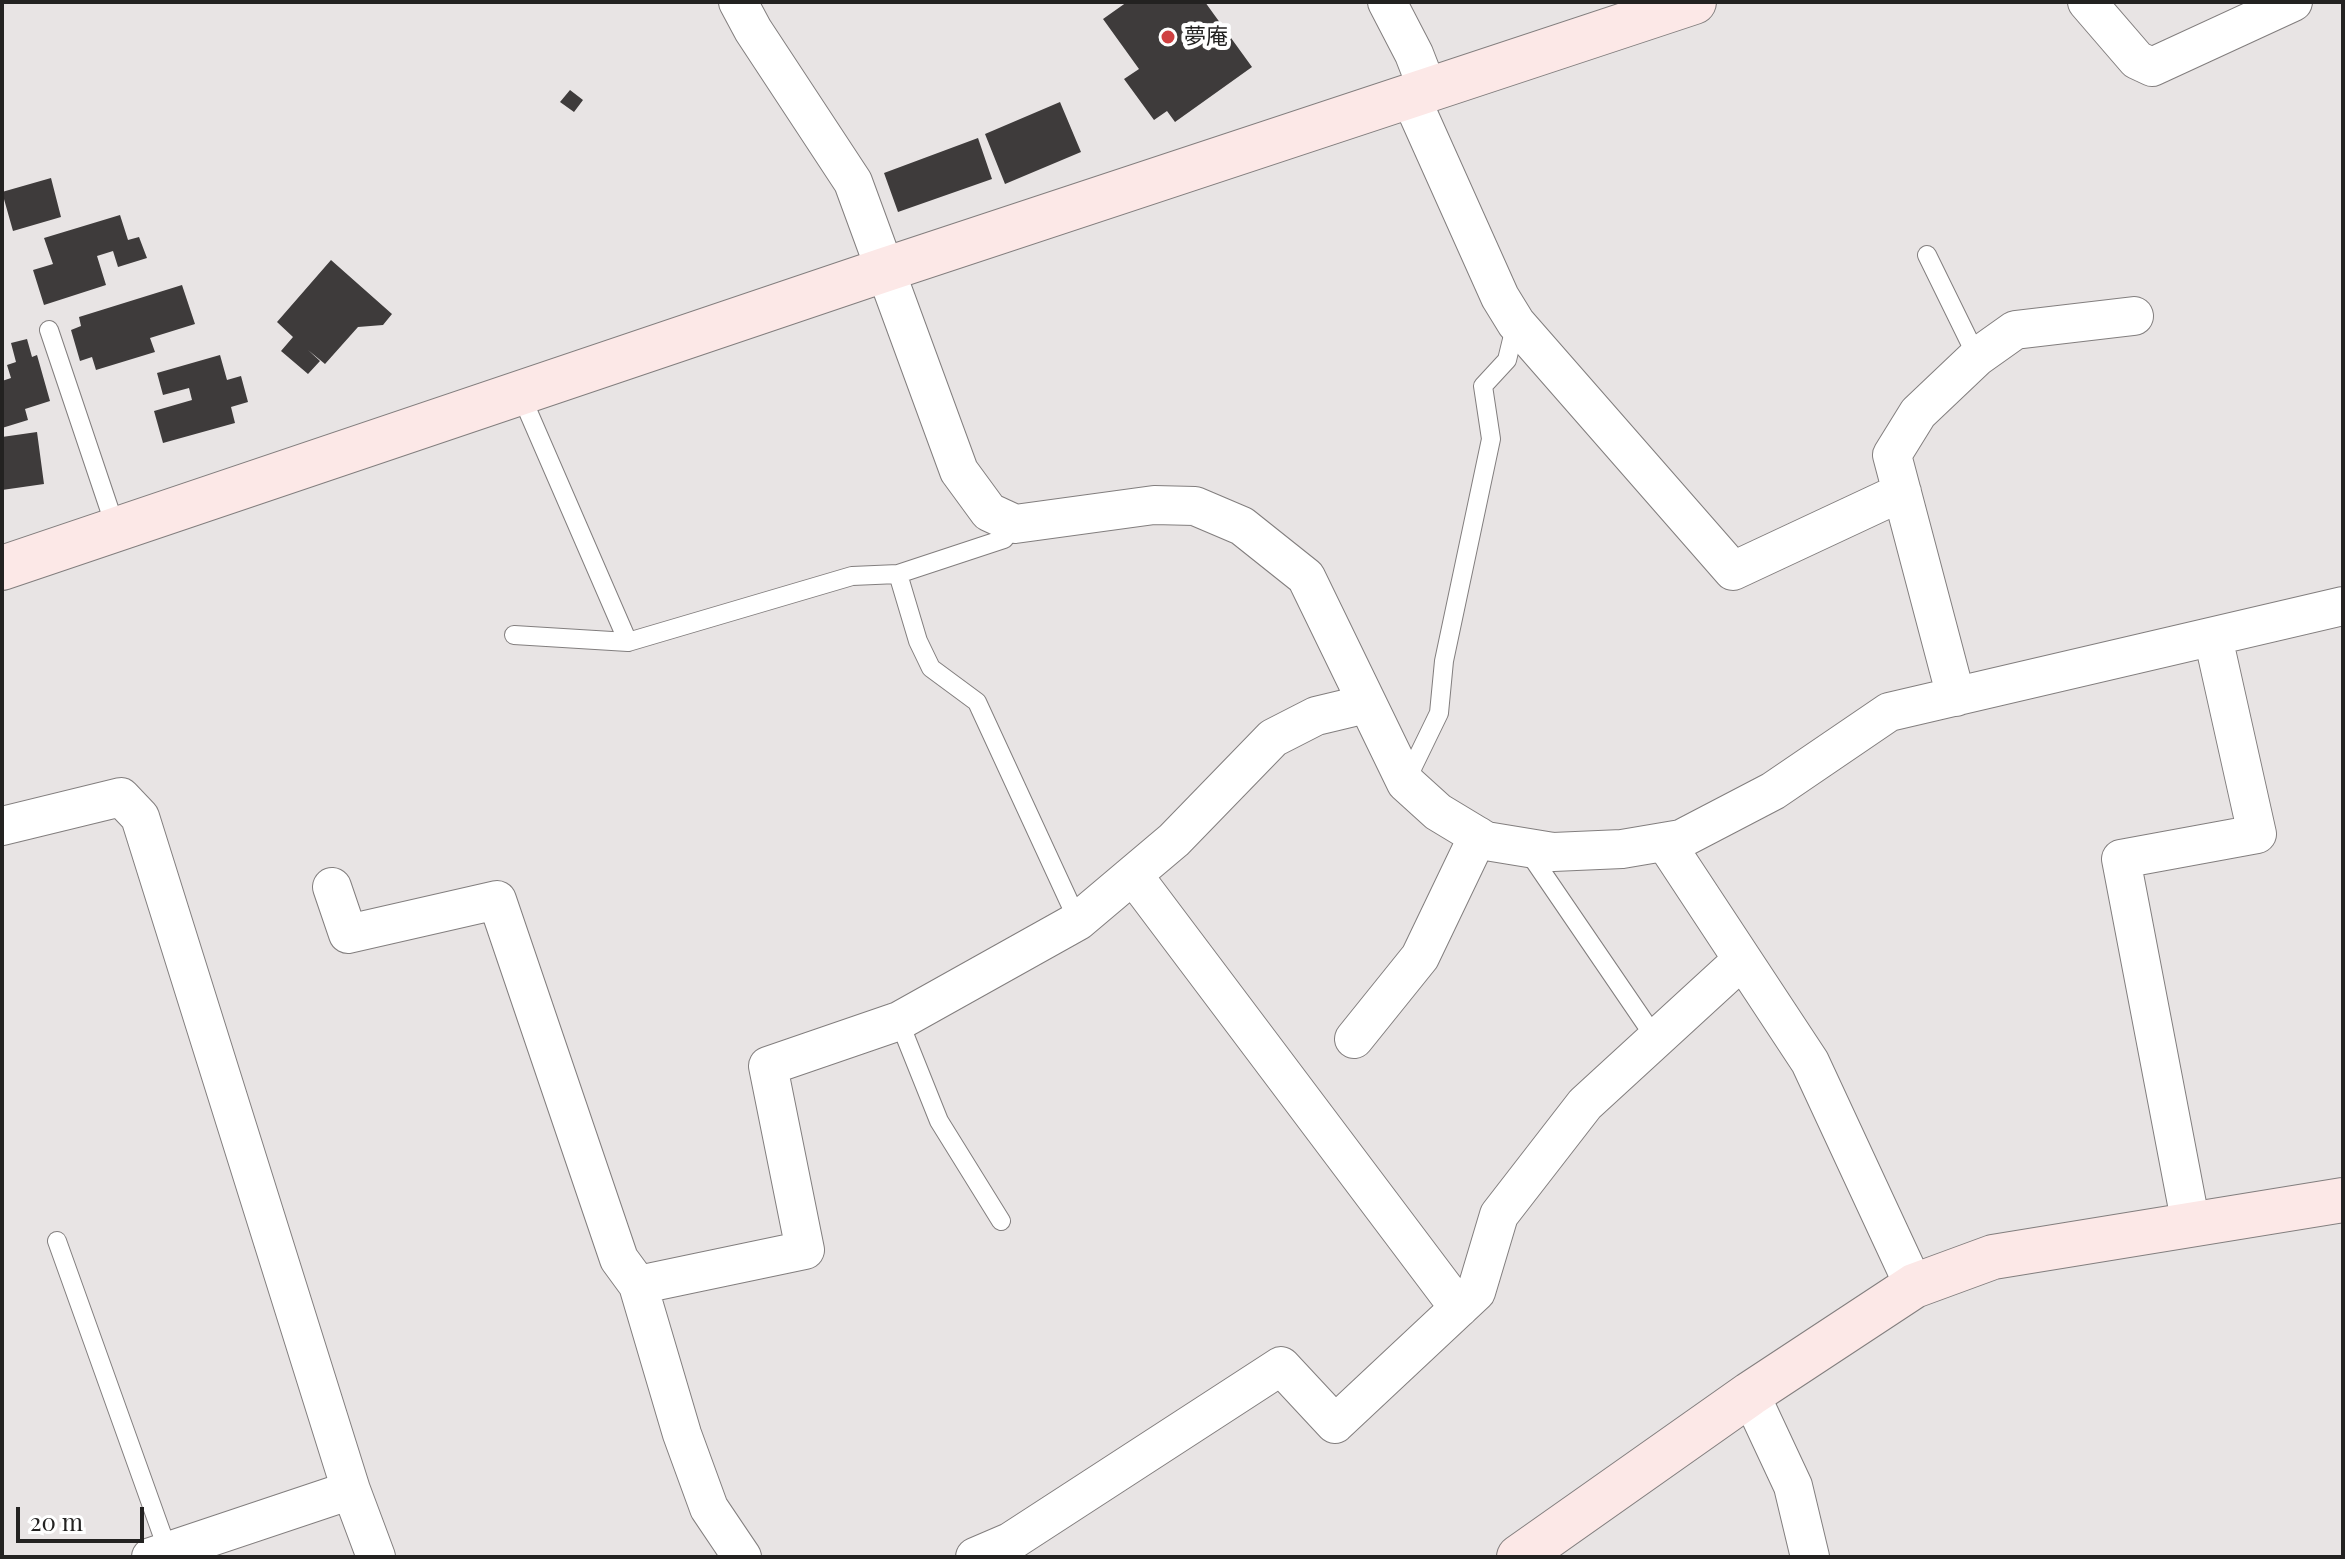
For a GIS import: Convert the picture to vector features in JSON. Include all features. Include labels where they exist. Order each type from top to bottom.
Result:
[{"type":"street","points":[[738,2],[753,30],[853,182],[959,471],[989,512],[1015,524],[1154,505],[1195,506],[1242,526],[1306,577],[1406,783],[1438,812],[1486,841],[1553,852],[1622,849],[1681,839],[1773,791],[1889,712],[2343,606]]},
{"type":"street","points":[[1387,2],[1414,54],[1419,93],[1500,297],[1516,323],[1733,571],[1902,492]]},
{"type":"street","points":[[2,568],[884,270],[1694,2]]},
{"type":"street","points":[[2087,2],[2137,60],[2152,67],[2293,2]]},
{"type":"street","points":[[1956,697],[1892,455],[1918,413],[1977,357],[2015,330],[2134,316]]},
{"type":"street","points":[[2191,1225],[2121,859],[2257,834],[2213,637]]},
{"type":"street","points":[[638,1285],[805,1250],[768,1066],[899,1021],[1078,921],[1174,840],[1273,738],[1316,716],[1366,704]]},
{"type":"street","points":[[2,826],[121,797],[140,817],[351,1490],[376,1557]]},
{"type":"street","points":[[1354,1039],[1420,957],[1478,836]]},
{"type":"street","points":[[1665,842],[1810,1062],[1914,1286]]},
{"type":"street","points":[[1133,875],[1459,1308]]},
{"type":"street","points":[[332,887],[348,934],[497,900],[619,1259],[638,1285],[682,1434],[709,1508],[742,1557]]},
{"type":"street","points":[[975,1557],[1010,1542],[1281,1366],[1335,1424],[1476,1292],[1499,1215],[1585,1104],[1742,960]]},
{"type":"street","points":[[1519,1557],[1750,1394],[1914,1286],[1993,1257],[2343,1200]]},
{"type":"street","points":[[1750,1394],[1793,1486],[1810,1557]]},
{"type":"street","points":[[160,1554],[351,1490]]},
{"type":"lane","points":[[1927,255],[1977,357]]},
{"type":"lane","points":[[1406,783],[1439,713],[1444,661],[1491,439],[1483,386],[1507,360],[1516,323]]},
{"type":"lane","points":[[49,330],[116,529]]},
{"type":"lane","points":[[520,393],[628,642]]},
{"type":"lane","points":[[514,635],[628,642],[852,576],[898,574],[1004,539],[1015,524]]},
{"type":"lane","points":[[898,574],[918,641],[931,668],[977,702],[1078,921]]},
{"type":"lane","points":[[1525,847],[1656,1039]]},
{"type":"lane","points":[[899,1021],[939,1121],[1001,1221]]},
{"type":"lane","points":[[57,1241],[160,1554]]},
{"type":"building","points":[[1127,2],[1205,2],[1252,67],[1175,122],[1167,111],[1154,120],[1124,79],[1139,69],[1103,19]]},
{"type":"building","points":[[570,90],[583,100],[574,112],[560,102]]},
{"type":"building","points":[[1060,102],[1081,152],[1005,184],[985,134]]},
{"type":"building","points":[[978,138],[992,179],[898,212],[884,173]]},
{"type":"building","points":[[51,178],[61,217],[13,231],[2,192]]},
{"type":"building","points":[[120,215],[128,240],[139,237],[147,258],[118,267],[113,251],[97,256],[106,285],[44,305],[33,270],[53,264],[44,238]]},
{"type":"building","points":[[331,260],[392,314],[383,325],[358,327],[325,364],[308,350],[320,361],[308,374],[281,351],[293,337],[277,322]]},
{"type":"building","points":[[182,285],[195,324],[150,338],[155,352],[96,370],[92,357],[80,361],[71,330],[81,326],[79,317]]},
{"type":"building","points":[[27,339],[32,357],[37,355],[50,401],[25,409],[28,420],[2,428],[2,381],[11,378],[7,365],[16,362],[11,343]]},
{"type":"building","points":[[220,355],[227,380],[241,376],[248,402],[231,407],[235,423],[163,443],[154,411],[192,400],[189,388],[163,395],[157,373]]},
{"type":"building","points":[[37,432],[44,484],[2,490],[2,437]]},
{"type":"place","name":"夢庵","points":[[1168,37]]}]
